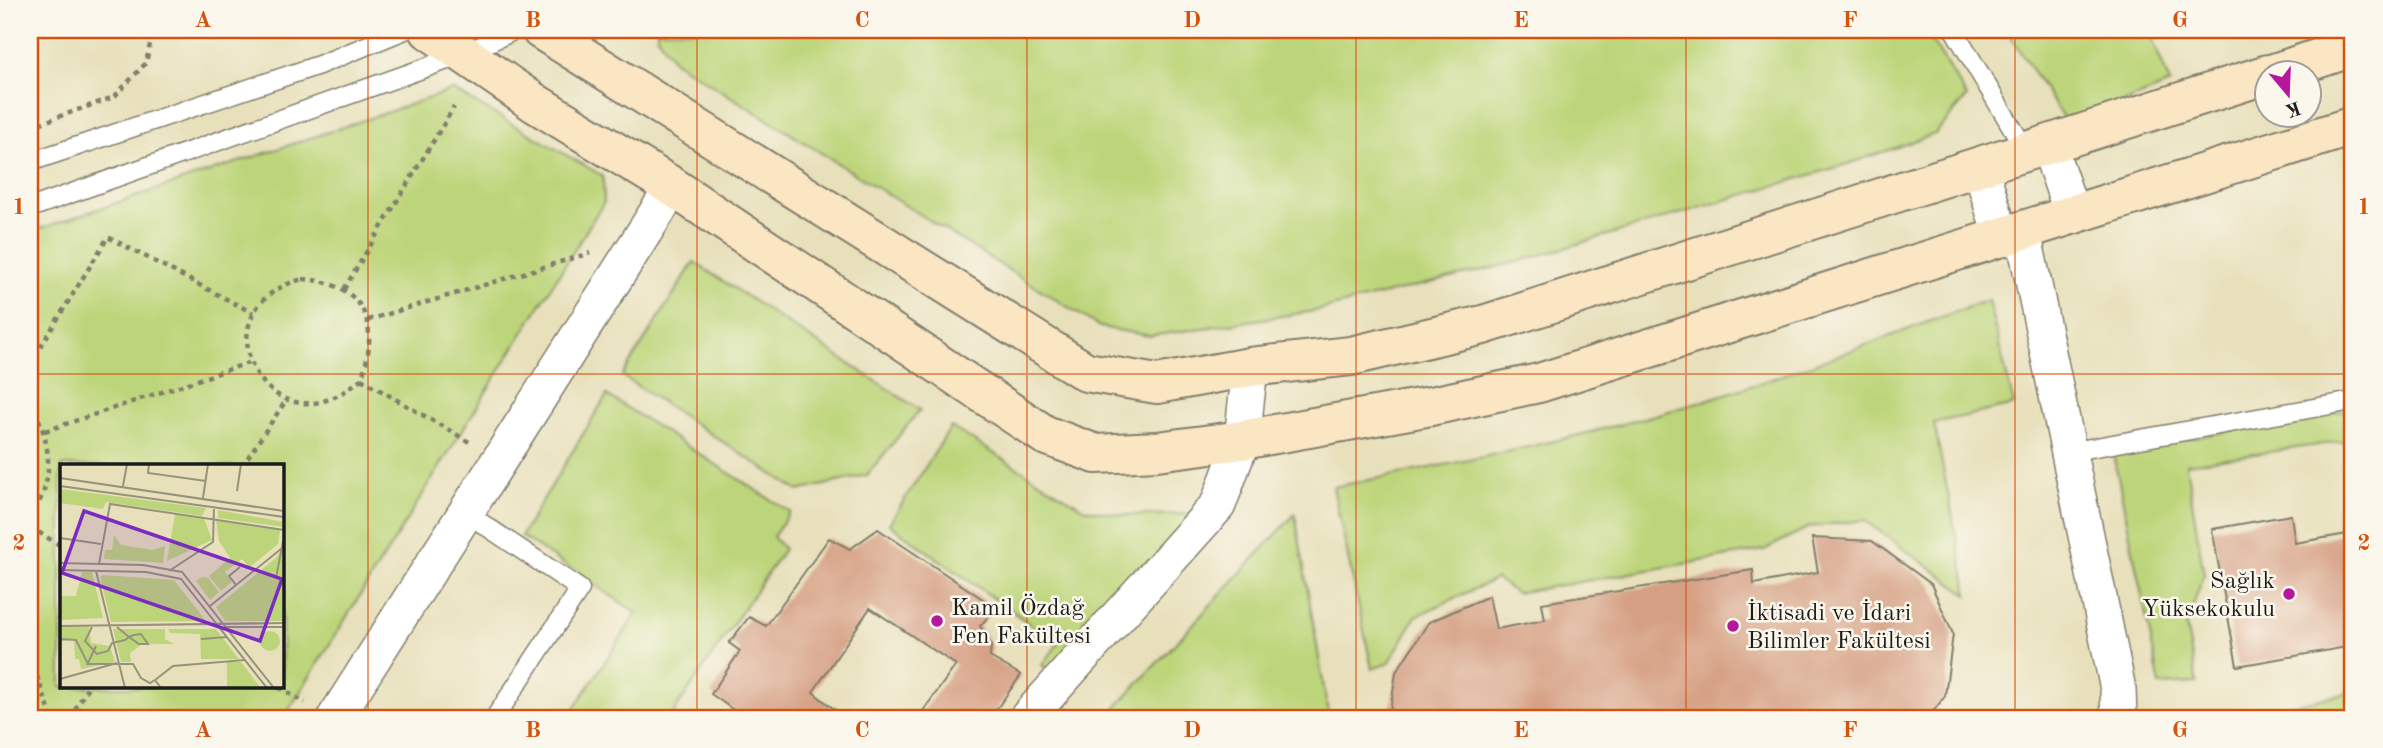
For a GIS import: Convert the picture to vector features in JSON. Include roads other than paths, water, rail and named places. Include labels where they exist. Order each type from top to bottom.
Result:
[{"type":"street","points":[[429,30],[535,103],[673,187],[1045,435],[1096,454],[1157,451],[1242,440],[1431,406],[1539,383],[2353,126]]},
{"type":"street","points":[[541,30],[1086,372],[1157,384],[1250,367],[1351,356],[1483,325],[2254,79]]},
{"type":"street","points":[[2313,60],[2353,47]]},
{"type":"street","points":[[2037,148],[2073,216]]},
{"type":"street","points":[[1980,166],[2012,235],[2068,452],[2118,690],[2119,718]]},
{"type":"street","points":[[335,718],[673,187]]},
{"type":"street","points":[[1027,718],[1218,505],[1242,440],[1250,367]]},
{"type":"lane","points":[[30,162],[319,65],[405,30]]},
{"type":"lane","points":[[30,208],[464,54],[515,30]]},
{"type":"lane","points":[[1954,30],[2037,148]]},
{"type":"lane","points":[[2068,452],[2353,401]]},
{"type":"lane","points":[[465,513],[580,589],[496,716]]},
{"type":"place","name":"Sağlık Yüksekokulu","points":[[2289,594]]},
{"type":"place","name":"Kamil Özdağ Fen Fakültesi","points":[[937,621]]},
{"type":"place","name":"İktisadi ve İdari Bilimler Fakültesi","points":[[1733,626]]}]
